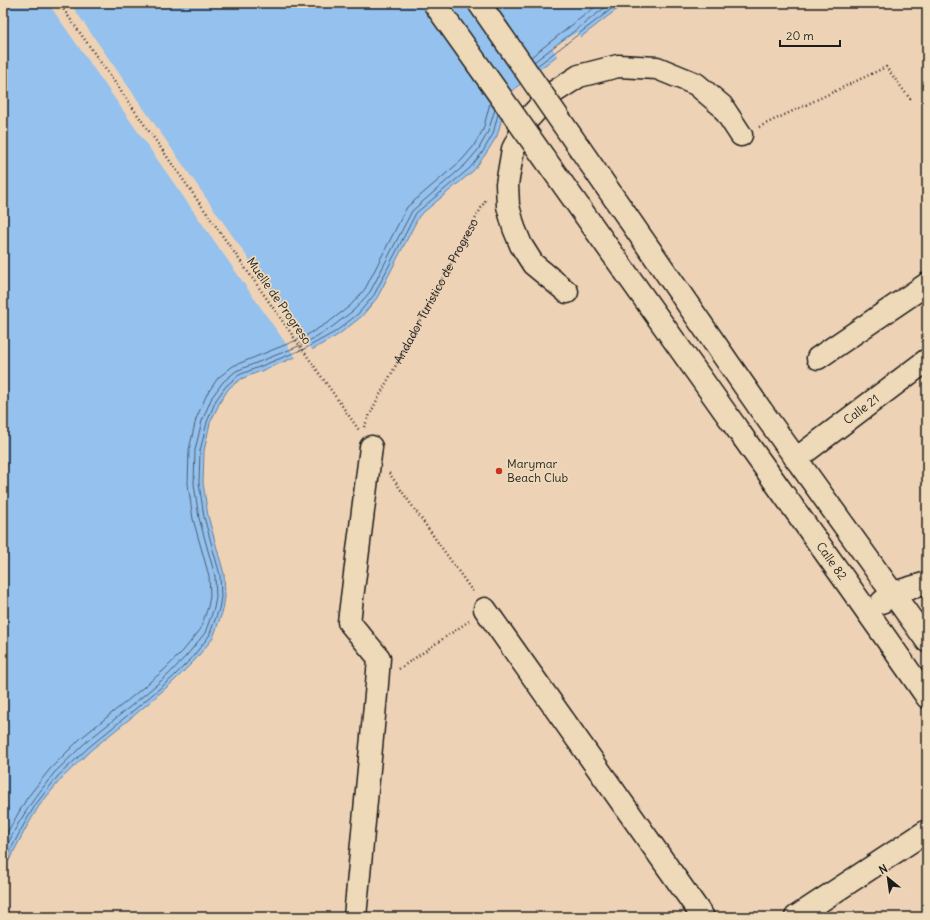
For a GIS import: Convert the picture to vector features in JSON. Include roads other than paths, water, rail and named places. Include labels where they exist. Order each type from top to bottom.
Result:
[{"type":"street","name":"Calle 82","points":[[434,3],[927,697]]},
{"type":"street","points":[[479,3],[761,410],[927,641]]},
{"type":"street","points":[[567,292],[534,264],[518,239],[508,206],[507,184],[513,149],[528,119],[551,94],[579,76],[618,66],[657,68],[696,84],[722,106],[741,135]]},
{"type":"street","points":[[818,358],[927,284]]},
{"type":"street","name":"Calle 21","points":[[796,459],[927,360]]},
{"type":"street","points":[[355,917],[379,658],[349,622],[366,440]]},
{"type":"street","points":[[868,612],[893,593],[927,583]]},
{"type":"street","points":[[485,609],[704,917]]},
{"type":"street","points":[[796,917],[927,831]]},
{"type":"water","points":[[3,3],[627,3],[514,89],[505,107],[497,136],[485,155],[473,171],[419,216],[377,298],[361,317],[338,335],[308,352],[241,379],[229,388],[220,402],[210,423],[204,451],[203,483],[208,516],[224,574],[225,597],[223,610],[213,638],[194,661],[174,681],[91,750],[61,779],[39,806],[3,872]]},
{"type":"place","name":"Marymar Beach Club","points":[[499,471]]}]
